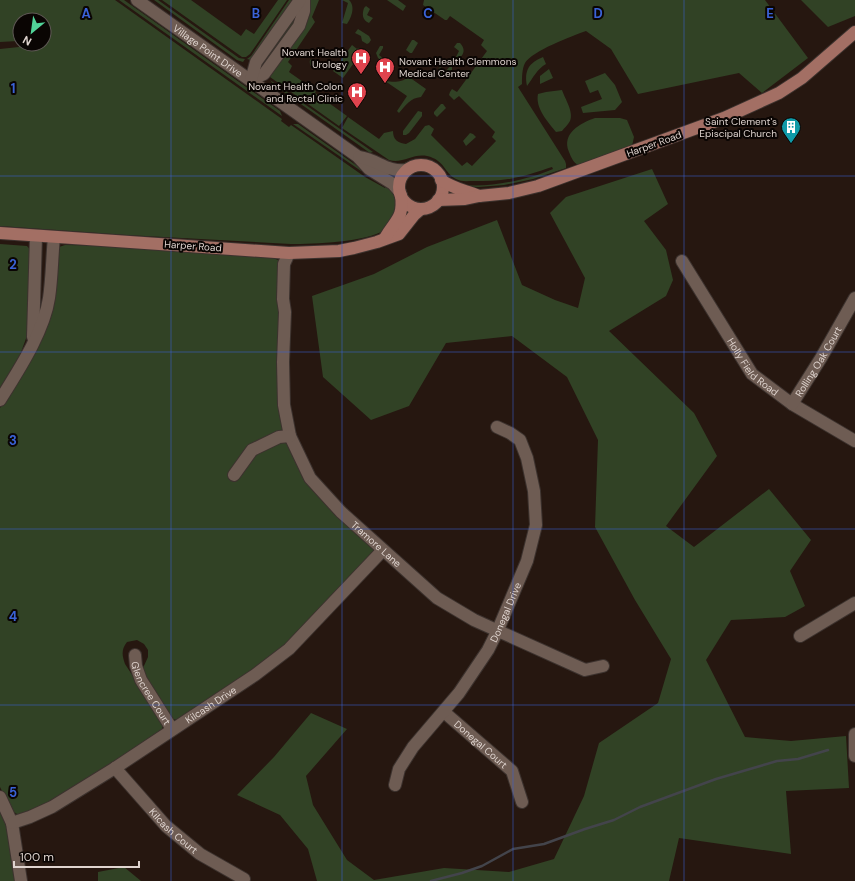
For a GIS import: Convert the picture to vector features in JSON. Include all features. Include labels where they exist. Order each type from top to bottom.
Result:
[{"type":"main road","name":"Harper Road","points":[[438,200],[465,199],[509,193],[538,186],[724,118],[779,92],[802,78],[855,32]]},
{"type":"main road","points":[[385,238],[401,215],[402,206],[400,194],[400,180],[407,170],[413,167],[426,166],[438,174],[441,180],[442,194],[434,204],[428,208],[422,209],[411,207],[403,200],[400,194]]},
{"type":"main road","name":"Harper Road","points":[[441,180],[457,189],[479,196]]},
{"type":"main road","name":"Harper Road","points":[[0,233],[289,253],[339,251],[369,245],[398,234],[414,215],[422,209]]},
{"type":"street","name":"Village Point Drive","points":[[137,0],[357,156],[369,169],[393,184],[400,194]]},
{"type":"street","points":[[251,80],[256,62],[300,0]]},
{"type":"street","points":[[251,80],[264,74],[299,26],[304,11],[304,0]]},
{"type":"street","name":"Village Point Drive","points":[[357,156],[369,158],[391,170],[407,170]]},
{"type":"street","points":[[33,344],[36,236]]},
{"type":"street","points":[[0,400],[33,344],[44,317],[49,299],[54,237]]},
{"type":"street","name":"Tramore Lane","points":[[289,253],[284,264],[284,404],[290,436],[310,478],[342,512],[437,598],[497,632],[585,670],[603,666]]},
{"type":"street","name":"Holly Field Road","points":[[682,261],[752,374],[792,404],[855,441]]},
{"type":"street","points":[[34,281],[50,282]]},
{"type":"street","name":"Rolling Oak Court","points":[[792,404],[821,358],[855,298]]},
{"type":"street","name":"Donegal Drive","points":[[395,785],[399,769],[413,747],[444,712],[488,650],[527,561],[536,525],[534,491],[527,458],[520,440],[497,427]]},
{"type":"street","points":[[234,475],[252,450],[279,437],[290,436]]},
{"type":"street","name":"Kilcash Drive","points":[[12,823],[52,807],[115,768],[255,675],[288,649],[383,550]]},
{"type":"street","points":[[800,636],[855,603]]},
{"type":"street","name":"Glencree Court","points":[[134,655],[141,680],[172,729]]},
{"type":"street","name":"Donegal Court","points":[[444,712],[512,771],[522,802]]},
{"type":"street","points":[[855,734],[855,756]]},
{"type":"street","name":"Kilcash Court","points":[[115,768],[166,826],[200,854],[244,879]]},
{"type":"street","points":[[0,797],[12,823],[21,881]]},
{"type":"green space","points":[[0,0],[115,0],[282,119],[281,121],[289,127],[291,125],[365,177],[385,188],[388,183],[391,186],[399,206],[386,228],[376,234],[353,240],[313,244],[126,235],[0,226],[0,49],[12,48],[12,52],[52,52],[52,12],[12,12],[12,41],[0,42]]},
{"type":"green space","points":[[119,0],[124,0],[280,111],[282,116]]},
{"type":"green space","points":[[154,0],[158,0],[239,58],[245,59],[243,62],[237,60]]},
{"type":"green space","points":[[162,0],[191,0],[241,36],[246,29],[254,34],[278,0],[287,0],[250,54],[246,57],[242,57]]},
{"type":"green space","points":[[289,0],[292,0],[289,6],[251,60],[247,59],[251,56]]},
{"type":"green space","points":[[311,0],[319,0],[312,17],[315,22],[288,62],[292,66],[289,72],[347,116],[339,126],[270,77],[307,14]]},
{"type":"green space","points":[[342,0],[349,0],[352,6],[351,16],[347,24],[342,23],[348,3]]},
{"type":"green space","points":[[387,0],[398,0],[406,6],[403,11]]},
{"type":"green space","points":[[424,0],[765,0],[808,58],[762,93],[739,73],[638,94],[611,49],[586,31],[580,33],[562,40],[529,58],[523,68],[522,84],[518,87],[565,161],[566,168],[533,179],[504,185],[478,187],[464,186],[458,183],[478,186],[505,183],[532,177],[553,169],[552,167],[504,180],[460,181],[452,176],[441,163],[427,156],[422,155],[399,161],[389,160],[342,128],[348,117],[379,139],[384,133],[393,131],[396,140],[406,144],[415,139],[425,126],[429,125],[434,129],[431,135],[462,166],[467,162],[472,166],[496,141],[492,137],[495,132],[459,96],[454,100],[449,95],[452,89],[457,92],[487,51],[481,45],[484,40],[450,16],[447,20],[445,20],[423,5]]},
{"type":"green space","points":[[801,0],[855,0],[855,16],[828,27]]},
{"type":"green space","points":[[366,6],[370,9],[367,15],[373,18],[369,23],[363,17],[363,10]]},
{"type":"green space","points":[[298,10],[296,20],[260,70],[258,67]]},
{"type":"green space","points":[[358,29],[369,36],[371,40],[369,43],[367,44],[362,41],[361,36],[355,33]]},
{"type":"green space","points":[[412,40],[418,43],[412,53],[410,53],[406,50]]},
{"type":"green space","points":[[457,43],[462,45],[463,49],[463,53],[459,58],[456,57],[459,51],[454,47]]},
{"type":"green space","points":[[352,45],[357,49],[358,48],[365,51],[367,63],[366,67],[356,60],[343,78],[333,71]]},
{"type":"green space","points":[[380,46],[383,46],[383,48],[379,55],[394,67],[393,69],[378,58],[376,53]]},
{"type":"green space","points":[[543,57],[546,64],[538,71],[527,86],[527,71],[534,62]]},
{"type":"green space","points":[[312,59],[321,65],[321,68],[315,69],[311,67],[310,60]]},
{"type":"green space","points":[[450,66],[452,67],[452,70],[449,74],[441,75],[437,73],[440,67],[446,71]]},
{"type":"green space","points":[[549,69],[553,78],[540,84],[540,76]]},
{"type":"green space","points":[[605,73],[615,85],[622,102],[615,110],[583,113],[581,107],[602,99],[598,90],[590,93],[585,81]]},
{"type":"green space","points":[[409,77],[426,89],[421,97],[411,100],[399,113],[397,111],[407,96],[385,81],[400,81]]},
{"type":"green space","points":[[270,80],[373,152],[370,153],[274,85]]},
{"type":"green space","points":[[562,90],[570,110],[571,117],[570,121],[562,131],[556,132],[540,110],[538,104],[538,94]]},
{"type":"green space","points":[[441,104],[443,104],[446,108],[437,117],[434,112]]},
{"type":"green space","points":[[418,111],[422,112],[422,116],[409,133],[403,135],[403,131]]},
{"type":"green space","points":[[595,118],[620,118],[627,120],[634,137],[632,146],[578,165],[571,158],[567,145],[568,139],[570,134],[579,126]]},
{"type":"green space","points":[[293,124],[298,124],[360,168],[361,171]]},
{"type":"green space","points":[[470,133],[476,137],[466,146],[463,141]]},
{"type":"green space","points":[[417,159],[430,160],[437,164],[453,181],[446,178],[436,165],[427,161],[416,161],[404,166],[398,164]]},
{"type":"green space","points":[[652,169],[668,204],[644,221],[666,250],[673,280],[666,296],[609,331],[694,413],[717,456],[666,526],[694,547],[769,489],[811,540],[790,571],[805,606],[785,617],[731,620],[706,660],[745,737],[791,741],[846,736],[849,788],[786,791],[791,854],[679,838],[669,881],[317,881],[308,849],[280,815],[237,795],[274,757],[311,713],[347,729],[306,776],[313,805],[347,860],[374,880],[444,868],[509,872],[554,859],[584,796],[599,743],[658,703],[671,659],[635,600],[595,527],[598,440],[567,377],[512,336],[446,343],[409,406],[371,420],[323,377],[312,296],[374,274],[427,247],[497,220],[522,285],[555,300],[578,308],[585,278],[550,213],[566,197]]},
{"type":"green space","points":[[0,244],[27,246],[31,251],[28,333],[20,355],[0,388]]},
{"type":"green space","points":[[65,245],[129,246],[271,257],[278,260],[280,264],[288,442],[374,550],[373,556],[290,644],[179,720],[171,719],[143,677],[143,668],[148,657],[148,650],[144,644],[137,640],[127,642],[123,653],[125,664],[163,722],[162,731],[47,805],[22,814],[17,814],[12,811],[0,787],[0,408],[28,362],[57,252],[59,247]]},
{"type":"green space","points":[[0,808],[9,834],[18,881],[0,881]]},
{"type":"green space","points":[[124,867],[141,881],[98,881],[98,872]]},
{"type":"waterway","points":[[431,881],[482,866],[513,849],[544,844],[614,820],[640,807],[716,779],[777,761],[798,759],[828,750]]},
{"type":"place","name":"Novant Health Urology","points":[[361,75]]},
{"type":"place","name":"Novant Health Clemmons Medical Center","points":[[385,84]]},
{"type":"place","name":"Novant Health Colon and Rectal Clinic","points":[[357,109]]},
{"type":"place","name":"Saint Clement's Episcipal Church","points":[[791,144]]}]
